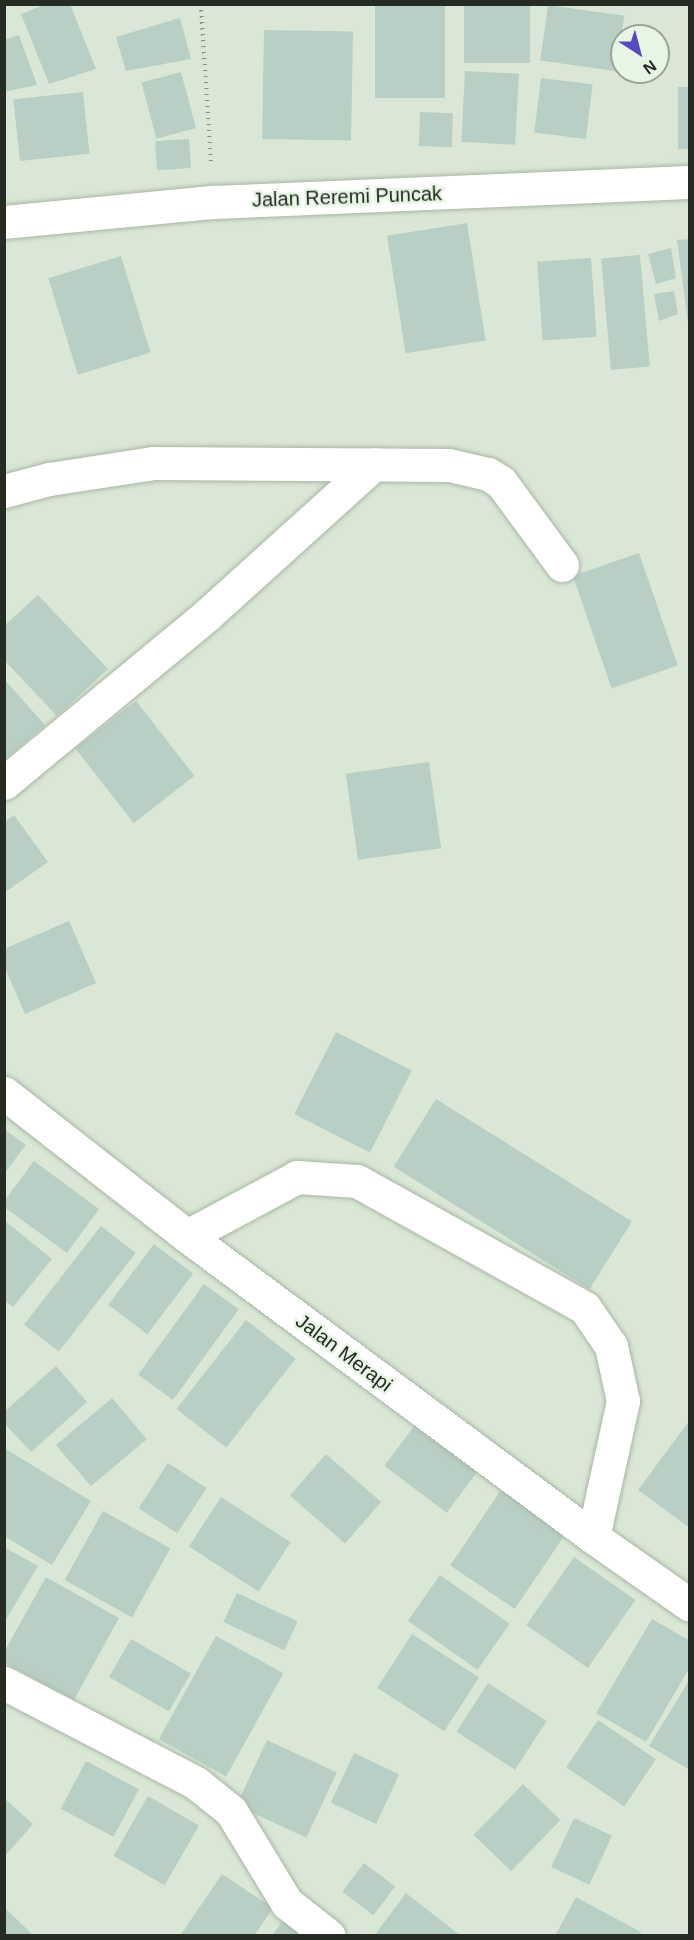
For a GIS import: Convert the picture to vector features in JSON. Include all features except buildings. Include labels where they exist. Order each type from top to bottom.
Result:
[{"type":"street","name":"Jalan Reremi Puncak","points":[[4,222],[213,202],[690,182]]},
{"type":"street","points":[[4,491],[48,479],[153,463],[449,465],[488,474],[501,482],[562,565]]},
{"type":"street","points":[[4,783],[207,615],[374,464]]},
{"type":"street","name":"Jalan Merapi","points":[[4,1093],[187,1236],[593,1538],[690,1605]]},
{"type":"street","points":[[187,1236],[297,1177],[357,1181],[585,1308],[611,1346],[623,1401],[593,1538]]},
{"type":"street","points":[[4,1683],[196,1783],[231,1811],[287,1903],[329,1935]]},
{"type":"path","points":[[201,4],[213,202]]}]
